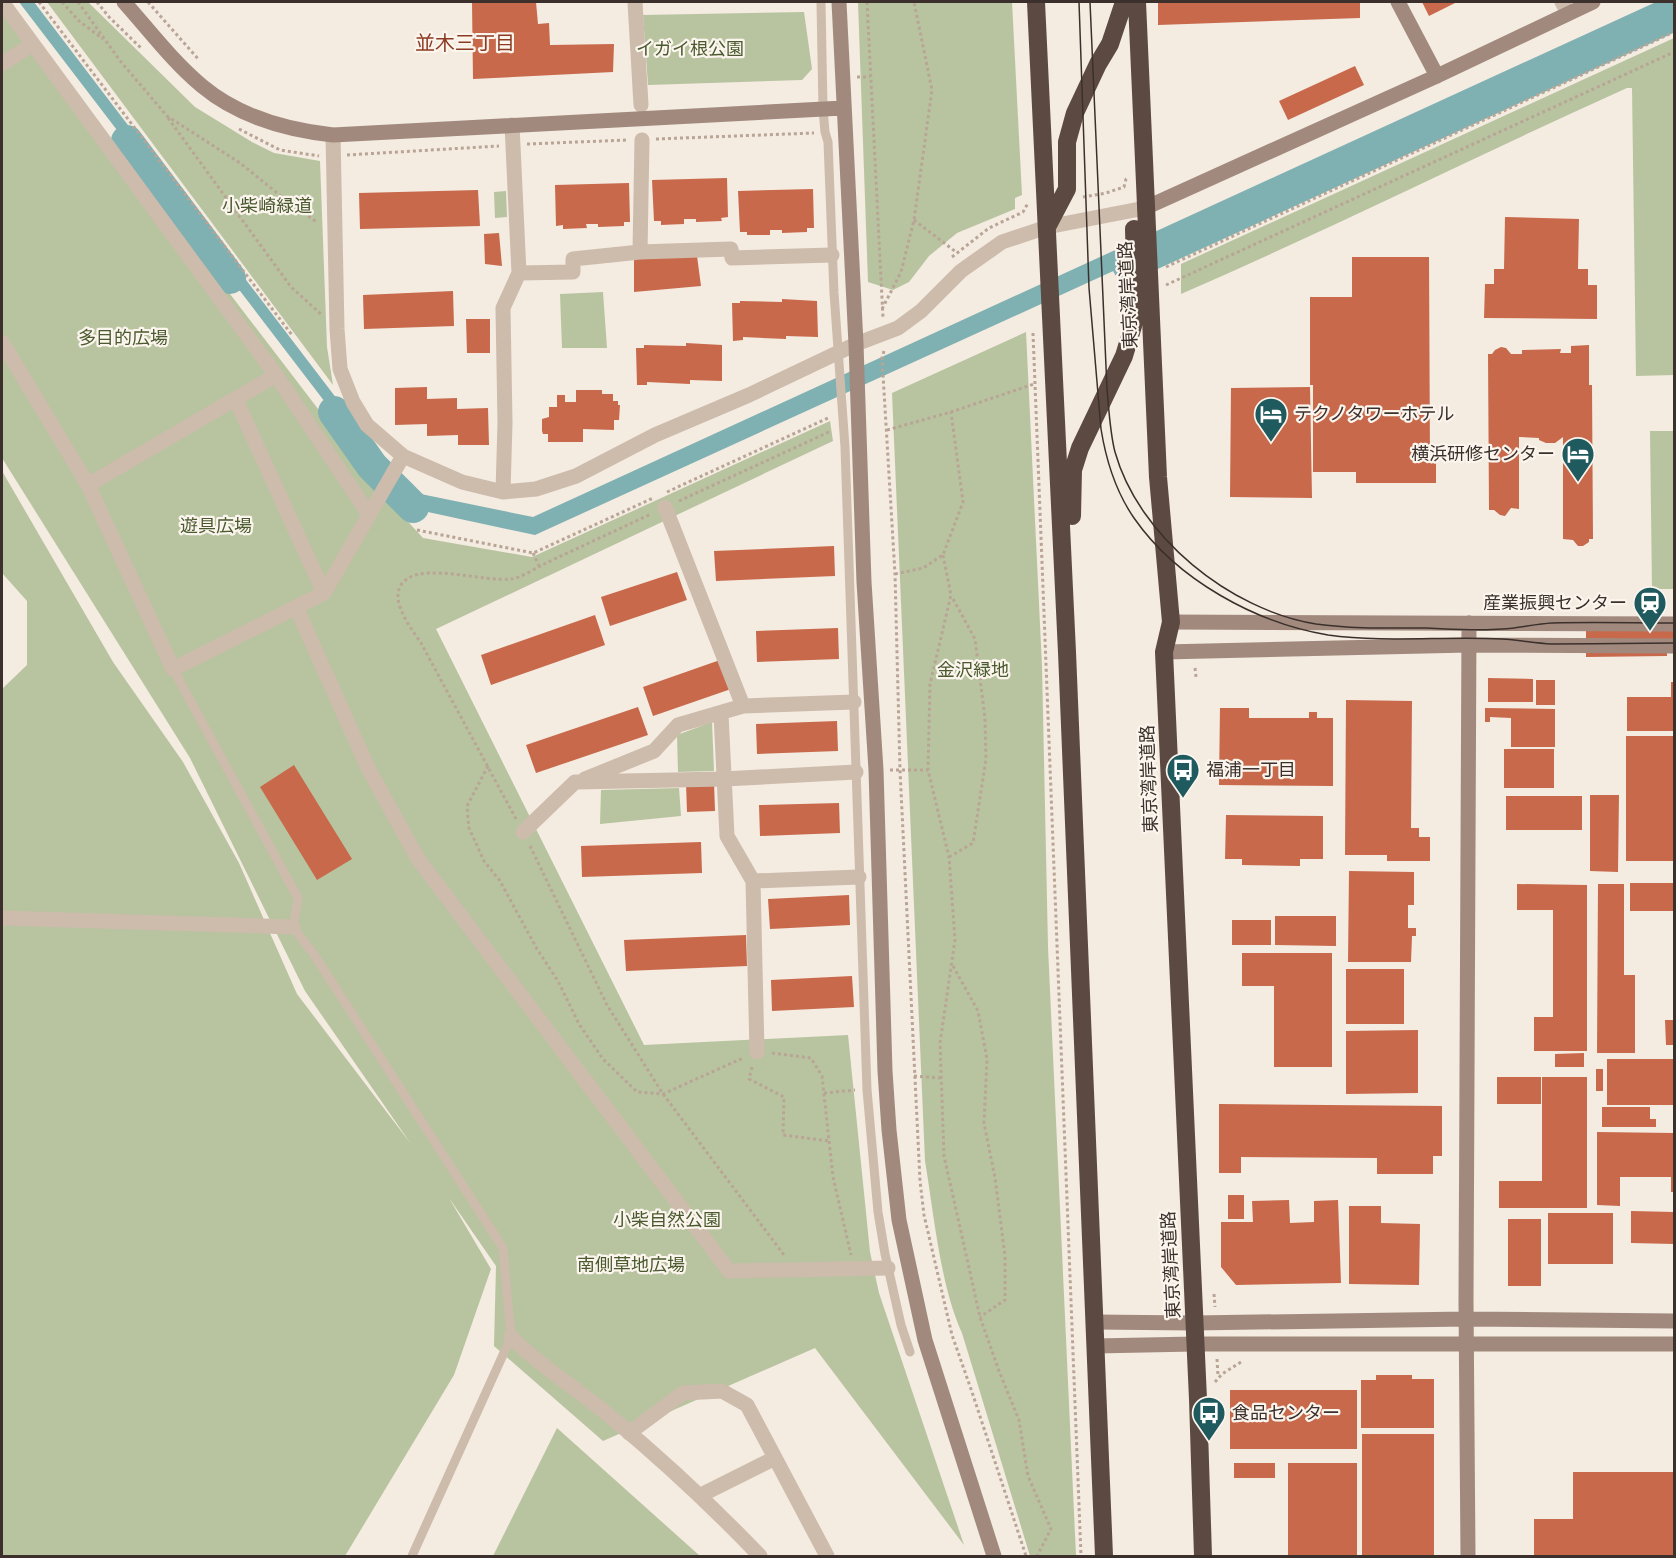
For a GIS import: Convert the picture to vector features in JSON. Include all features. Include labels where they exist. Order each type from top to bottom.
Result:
[{"type":"highway","points":[[1036,2],[1067,652],[1104,1557]]},
{"type":"highway","points":[[1045,201],[1066,189],[1071,126],[1098,64],[1110,44],[1124,2]]},
{"type":"highway","name":"東京湾岸道路","points":[[1137,2],[1158,477],[1172,622],[1164,652],[1196,1344],[1203,1557]]},
{"type":"highway","points":[[1067,652],[1073,607],[1073,470],[1080,448],[1114,379],[1131,337],[1136,307],[1134,229],[1135,223],[1145,208]]},
{"type":"street","points":[[2,2],[276,375],[368,513]]},
{"type":"street","points":[[124,2],[182,68],[202,86],[224,102],[266,121],[299,131],[333,135],[843,108]]},
{"type":"street","points":[[635,2],[641,105]]},
{"type":"street","points":[[839,2],[856,344],[864,582],[876,770],[885,1071],[899,1220],[928,1351],[994,1557]]},
{"type":"street","points":[[1398,2],[1437,76]]},
{"type":"street","points":[[333,135],[337,329],[340,369],[353,402],[367,425],[400,461],[462,482],[503,492],[536,489],[576,476],[656,435],[749,395],[856,344],[898,328],[921,311],[961,271],[1002,242],[1047,227],[1145,208],[1437,76],[1565,7],[1593,2]]},
{"type":"street","points":[[2,64],[33,45]]},
{"type":"street","points":[[503,492],[505,423],[503,308],[519,273],[512,125]]},
{"type":"street","points":[[640,252],[642,140]]},
{"type":"street","points":[[519,273],[573,272],[573,259],[640,252],[731,249],[732,258],[832,255]]},
{"type":"street","points":[[2,342],[88,485],[173,669],[324,593],[400,461]]},
{"type":"street","points":[[88,485],[276,375]]},
{"type":"street","points":[[236,399],[324,593]]},
{"type":"street","points":[[665,507],[743,706]]},
{"type":"street","points":[[296,607],[368,768],[425,869],[729,1270],[888,1268]]},
{"type":"street","points":[[1172,622],[1674,624]]},
{"type":"street","points":[[1468,1557],[1466,1319],[1469,623]]},
{"type":"street","points":[[1164,652],[1469,645],[1674,646]]},
{"type":"street","points":[[523,832],[575,782],[654,751],[678,726],[743,706],[854,702]]},
{"type":"street","points":[[721,714],[728,836],[753,881],[757,1052]]},
{"type":"street","points":[[575,782],[724,779],[856,772]]},
{"type":"street","points":[[753,881],[859,877]]},
{"type":"street","points":[[2,918],[293,927]]},
{"type":"street","points":[[1094,1322],[1194,1323],[1466,1319],[1674,1321]]},
{"type":"street","points":[[511,1337],[532,1359],[576,1388],[701,1495],[760,1557]]},
{"type":"street","points":[[1095,1346],[1674,1344]]},
{"type":"street","points":[[629,1433],[683,1393],[722,1391],[747,1404],[827,1557]]},
{"type":"street","points":[[701,1495],[775,1458]]},
{"type":"lane","points":[[821,2],[823,109],[828,142],[832,255],[842,411],[867,1090],[878,1212],[901,1325],[910,1352]]},
{"type":"lane","points":[[173,669],[298,898],[293,927],[322,967],[503,1248],[511,1337],[412,1557]]},
{"type":"path","points":[[39,2],[292,335]]},
{"type":"path","points":[[62,2],[79,21],[106,41]]},
{"type":"path","points":[[78,2],[121,62],[167,116],[291,287],[337,329]]},
{"type":"path","points":[[148,2],[200,60]]},
{"type":"path","points":[[867,2],[885,347],[882,358],[895,574],[900,770],[920,1181],[924,1215],[952,1335],[1026,1557]]},
{"type":"path","points":[[882,310],[901,272],[914,220],[932,90],[914,2]]},
{"type":"path","points":[[1674,32],[1165,267],[1165,285],[1674,52]]},
{"type":"path","points":[[167,116],[240,163],[291,204],[336,235]]},
{"type":"path","points":[[1045,201],[1106,193],[1124,187],[1126,179],[1135,176]]},
{"type":"path","points":[[914,220],[956,252]]},
{"type":"path","points":[[1032,325],[1081,1557]]},
{"type":"path","points":[[887,430],[951,412],[1034,384]]},
{"type":"path","points":[[417,530],[533,553],[842,411]]},
{"type":"path","points":[[949,857],[973,843],[986,759],[985,718],[975,639],[951,595],[943,555],[963,502],[951,412]]},
{"type":"path","points":[[533,553],[539,567]]},
{"type":"path","points":[[895,574],[923,568],[943,555]]},
{"type":"path","points":[[512,580],[433,573],[417,574],[406,579],[401,586],[399,605],[404,619],[421,643],[523,832],[607,1005],[663,1094],[795,1269]]},
{"type":"path","points":[[951,595],[930,684],[928,770],[949,857],[955,940],[940,1043],[944,1156],[980,1317],[1019,1420],[1028,1476],[1051,1529],[1037,1557]]},
{"type":"path","points":[[488,766],[467,806],[469,828],[484,861],[500,881],[537,949],[558,981],[579,1024],[603,1059],[637,1092],[663,1094],[757,1052],[811,1058],[822,1076],[833,1177],[854,1269]]},
{"type":"path","points":[[900,770],[928,770]]},
{"type":"path","points":[[952,965],[978,1011],[982,1030],[987,1059],[984,1123],[995,1178],[1005,1256],[1005,1300],[980,1317]]},
{"type":"path","points":[[757,1052],[749,1079],[784,1097],[783,1135],[829,1141]]},
{"type":"path","points":[[914,1076],[941,1078]]},
{"type":"path","points":[[824,1093],[867,1090]]},
{"type":"green space","points":[[2,2],[44,51],[387,499],[423,538],[532,557],[830,421],[833,441],[436,629],[644,1045],[848,1035],[870,1252],[879,1293],[964,1545],[815,1348],[603,1441],[494,1346],[496,1266],[449,1198],[491,1269],[454,1375],[345,1556],[2,1556],[2,689],[27,665],[27,601],[2,573],[2,471],[113,662],[183,762],[239,863],[297,994],[411,1144],[305,991],[190,758],[2,458]]},
{"type":"green space","name":"小柴崎緑道","points":[[47,2],[88,2],[195,107],[274,153],[320,161],[327,347],[333,385]]},
{"type":"green space","points":[[858,2],[1012,2],[1022,195],[1015,198],[1015,209],[957,233],[929,256],[909,282],[893,290],[868,282]]},
{"type":"green space","name":"イガイ根公園","points":[[804,12],[812,69],[802,80],[648,85],[643,15]]},
{"type":"green space","points":[[1674,38],[1674,375],[1636,376],[1632,88],[1627,88],[1571,113],[1181,294],[1181,264]]},
{"type":"green space","points":[[506,191],[507,217],[495,218],[494,192]]},
{"type":"green space","points":[[603,292],[607,348],[562,348],[560,294]]},
{"type":"green space","name":"金沢緑地","points":[[1026,332],[1042,666],[1048,947],[1076,1556],[1030,1556],[962,1333],[954,1314],[935,1226],[925,1161],[892,393]]},
{"type":"green space","points":[[1650,431],[1674,431],[1674,589],[1652,589]]},
{"type":"green space","points":[[712,722],[714,771],[678,772],[677,735]]},
{"type":"green space","points":[[679,788],[681,816],[600,824],[601,790]]},
{"type":"green space","points":[[557,1428],[700,1556],[493,1556]]},
{"type":"water","points":[[19,2],[34,2],[385,462],[411,492],[533,517],[1656,2],[1674,2],[1674,15],[535,535],[414,509],[377,470]]},
{"type":"building","points":[[472,2],[536,2],[538,24],[549,23],[550,45],[614,44],[613,72],[473,79]]},
{"type":"building","points":[[1158,2],[1360,2],[1360,18],[1158,25]]},
{"type":"building","points":[[1422,2],[1457,2],[1429,16]]},
{"type":"building","points":[[1355,66],[1364,85],[1288,120],[1279,101]]},
{"type":"building","points":[[727,178],[728,217],[721,218],[722,221],[696,222],[696,219],[684,219],[684,224],[661,225],[661,221],[654,221],[652,180]]},
{"type":"building","points":[[629,183],[630,222],[624,222],[624,226],[598,227],[598,224],[586,224],[587,228],[563,229],[563,225],[556,226],[555,185]]},
{"type":"building","points":[[813,189],[814,228],[807,228],[807,232],[782,233],[782,230],[770,230],[770,235],[747,235],[747,232],[740,232],[738,191]]},
{"type":"building","points":[[478,190],[480,226],[360,229],[359,193]]},
{"type":"building","points":[[1505,217],[1579,219],[1578,269],[1588,269],[1588,285],[1597,285],[1597,319],[1484,318],[1485,284],[1494,284],[1494,269],[1504,269]]},
{"type":"building","points":[[499,233],[502,266],[485,264],[484,234]]},
{"type":"building","points":[[634,256],[697,256],[701,286],[634,292]]},
{"type":"building","points":[[1352,257],[1429,257],[1430,463],[1436,463],[1436,483],[1356,483],[1356,472],[1313,472],[1310,297],[1352,297]]},
{"type":"building","points":[[453,291],[454,326],[364,329],[363,295]]},
{"type":"building","points":[[782,299],[817,301],[818,337],[786,336],[786,339],[743,337],[743,340],[733,341],[732,303],[740,303],[740,301],[782,302]]},
{"type":"building","points":[[466,319],[490,319],[490,353],[467,353]]},
{"type":"building","points":[[686,343],[722,345],[722,381],[690,380],[690,384],[647,382],[647,385],[637,385],[636,348],[644,348],[644,345],[686,346]]},
{"type":"building","points":[[1589,345],[1589,385],[1592,385],[1593,539],[1589,539],[1589,542],[1583,546],[1578,546],[1573,540],[1563,539],[1563,437],[1555,443],[1546,443],[1539,438],[1519,437],[1519,509],[1511,508],[1505,516],[1489,510],[1488,354],[1492,354],[1501,347],[1506,348],[1511,354],[1522,354],[1522,350],[1561,349],[1560,353],[1571,353],[1571,346]]},
{"type":"building","points":[[427,387],[427,399],[457,398],[457,409],[488,408],[489,445],[458,445],[458,435],[427,436],[427,424],[395,425],[395,388]]},
{"type":"building","name":"テクノタワーホテル","points":[[1310,387],[1312,498],[1230,497],[1231,388]]},
{"type":"building","points":[[576,390],[602,390],[602,394],[613,394],[613,401],[618,401],[620,405],[619,420],[614,420],[614,430],[583,429],[583,442],[548,442],[548,434],[543,434],[542,431],[542,419],[549,417],[549,407],[557,407],[557,395],[565,395],[565,402],[576,402]]},
{"type":"building","points":[[834,546],[835,576],[716,581],[714,551]]},
{"type":"building","points":[[677,572],[687,600],[610,626],[601,597]]},
{"type":"building","points":[[595,615],[605,645],[491,685],[481,655]]},
{"type":"building","points":[[1674,624],[1674,649],[1667,649],[1667,656],[1586,657],[1586,625]]},
{"type":"building","points":[[838,628],[839,659],[757,662],[756,631]]},
{"type":"building","points":[[720,660],[731,689],[653,716],[643,687]]},
{"type":"building","points":[[1488,678],[1533,679],[1533,702],[1488,702]]},
{"type":"building","points":[[1536,680],[1555,680],[1555,705],[1536,705]]},
{"type":"building","points":[[1671,682],[1674,682],[1674,731],[1627,731],[1627,697],[1671,697]]},
{"type":"building","points":[[1346,700],[1412,701],[1411,828],[1419,828],[1419,837],[1430,837],[1430,861],[1387,861],[1387,855],[1345,855]]},
{"type":"building","points":[[638,707],[648,735],[536,773],[526,745]]},
{"type":"building","points":[[1220,708],[1249,708],[1249,718],[1309,718],[1309,712],[1317,712],[1317,718],[1333,718],[1333,786],[1219,785]]},
{"type":"building","points":[[1485,708],[1555,709],[1555,747],[1511,747],[1511,718],[1490,717],[1490,722],[1485,722]]},
{"type":"building","points":[[837,721],[838,751],[757,754],[756,724]]},
{"type":"building","points":[[1626,736],[1674,736],[1674,861],[1626,861]]},
{"type":"building","points":[[1504,749],[1554,749],[1554,788],[1504,788]]},
{"type":"building","points":[[294,765],[352,859],[317,880],[260,787]]},
{"type":"building","points":[[714,782],[715,811],[687,812],[686,783]]},
{"type":"building","points":[[1590,795],[1619,795],[1618,872],[1590,871]]},
{"type":"building","points":[[1506,796],[1582,796],[1582,830],[1506,830]]},
{"type":"building","points":[[839,803],[840,833],[760,836],[759,805]]},
{"type":"building","points":[[1226,815],[1323,816],[1323,859],[1300,859],[1300,866],[1242,865],[1242,859],[1225,859]]},
{"type":"building","points":[[701,842],[702,873],[582,877],[581,846]]},
{"type":"building","points":[[1349,871],[1414,872],[1414,905],[1408,905],[1408,928],[1416,928],[1416,936],[1412,936],[1411,962],[1348,962]]},
{"type":"building","points":[[1630,883],[1674,883],[1674,911],[1630,911]]},
{"type":"building","points":[[1517,884],[1587,885],[1587,1051],[1534,1051],[1534,1017],[1553,1017],[1553,910],[1517,910]]},
{"type":"building","points":[[1598,884],[1624,884],[1624,975],[1635,975],[1635,1053],[1597,1053]]},
{"type":"building","points":[[849,895],[850,925],[770,929],[768,899]]},
{"type":"building","points":[[1275,916],[1336,916],[1336,946],[1275,945]]},
{"type":"building","points":[[1232,920],[1271,920],[1271,945],[1232,945]]},
{"type":"building","points":[[746,935],[747,966],[626,971],[624,940]]},
{"type":"building","points":[[1242,953],[1332,953],[1332,1067],[1274,1067],[1274,986],[1242,986]]},
{"type":"building","points":[[1346,969],[1404,969],[1404,1024],[1346,1024]]},
{"type":"building","points":[[852,976],[854,1007],[772,1011],[771,980]]},
{"type":"building","points":[[1665,1020],[1674,1020],[1674,1045],[1666,1045]]},
{"type":"building","points":[[1418,1030],[1418,1093],[1346,1094],[1346,1031]]},
{"type":"building","points":[[1584,1053],[1584,1067],[1555,1067],[1555,1054]]},
{"type":"building","points":[[1607,1059],[1674,1059],[1674,1105],[1607,1105]]},
{"type":"building","points":[[1596,1069],[1603,1069],[1603,1091],[1596,1091]]},
{"type":"building","points":[[1497,1077],[1541,1077],[1541,1104],[1497,1104]]},
{"type":"building","points":[[1542,1077],[1587,1077],[1587,1208],[1499,1208],[1499,1181],[1542,1181]]},
{"type":"building","points":[[1219,1104],[1442,1106],[1442,1156],[1433,1156],[1433,1174],[1377,1174],[1377,1158],[1241,1157],[1241,1173],[1219,1173]]},
{"type":"building","points":[[1602,1107],[1650,1107],[1650,1119],[1656,1119],[1656,1127],[1602,1127]]},
{"type":"building","points":[[1597,1132],[1674,1133],[1674,1192],[1671,1192],[1671,1177],[1620,1177],[1620,1206],[1597,1205]]},
{"type":"building","points":[[1228,1195],[1244,1195],[1244,1219],[1228,1219]]},
{"type":"building","points":[[1289,1200],[1290,1223],[1314,1222],[1314,1201],[1338,1200],[1341,1283],[1236,1285],[1221,1267],[1221,1222],[1253,1222],[1252,1201]]},
{"type":"building","points":[[1349,1206],[1381,1206],[1381,1223],[1420,1224],[1419,1285],[1349,1284]]},
{"type":"building","points":[[1631,1211],[1674,1212],[1674,1244],[1631,1243]]},
{"type":"building","points":[[1548,1213],[1613,1213],[1613,1264],[1548,1264]]},
{"type":"building","points":[[1508,1219],[1541,1219],[1541,1286],[1508,1286]]},
{"type":"building","points":[[1376,1375],[1412,1375],[1412,1379],[1434,1379],[1434,1428],[1361,1428],[1361,1380],[1376,1380]]},
{"type":"building","points":[[1230,1390],[1357,1390],[1357,1449],[1230,1449]]},
{"type":"building","points":[[1362,1434],[1434,1434],[1434,1556],[1362,1556]]},
{"type":"building","points":[[1234,1463],[1275,1463],[1275,1478],[1234,1478]]},
{"type":"building","points":[[1288,1463],[1357,1463],[1357,1556],[1288,1556]]},
{"type":"building","points":[[1573,1472],[1674,1472],[1674,1556],[1534,1556],[1534,1519],[1573,1519]]},
{"type":"waterway","points":[[1128,265],[1674,15]]},
{"type":"waterway","points":[[127,141],[230,278]]},
{"type":"waterway","points":[[334,412],[372,466],[413,507]]},
{"type":"tram line","points":[[1079,2],[1089,288],[1101,429],[1117,487],[1134,518],[1152,540],[1172,561],[1220,595],[1273,620],[1328,635],[1371,639],[1480,638],[1551,644],[1674,643]]},
{"type":"tram line","points":[[1090,2],[1107,389],[1111,429],[1115,452],[1127,483],[1144,513],[1166,540],[1192,565],[1221,586],[1252,603],[1284,616],[1316,624],[1483,630],[1552,623],[1674,623]]},
{"type":"place","name":"テクノタワーホテル","points":[[1271,443]]},
{"type":"place","name":"横浜研修センター","points":[[1578,483]]},
{"type":"place","name":"産業振興センター","points":[[1650,632]]},
{"type":"place","name":"福浦一丁目","points":[[1183,799]]},
{"type":"place","name":"食品センター","points":[[1209,1442]]},
{"type":"district","name":"並木三丁目","points":[[465,43]]},
{"type":"park label","name":"多目的広場","points":[[123,338]]},
{"type":"park label","name":"遊具広場","points":[[216,526]]},
{"type":"park label","name":"小柴自然公園","points":[[667,1220]]},
{"type":"park label","name":"南側草地広場","points":[[631,1265]]}]
